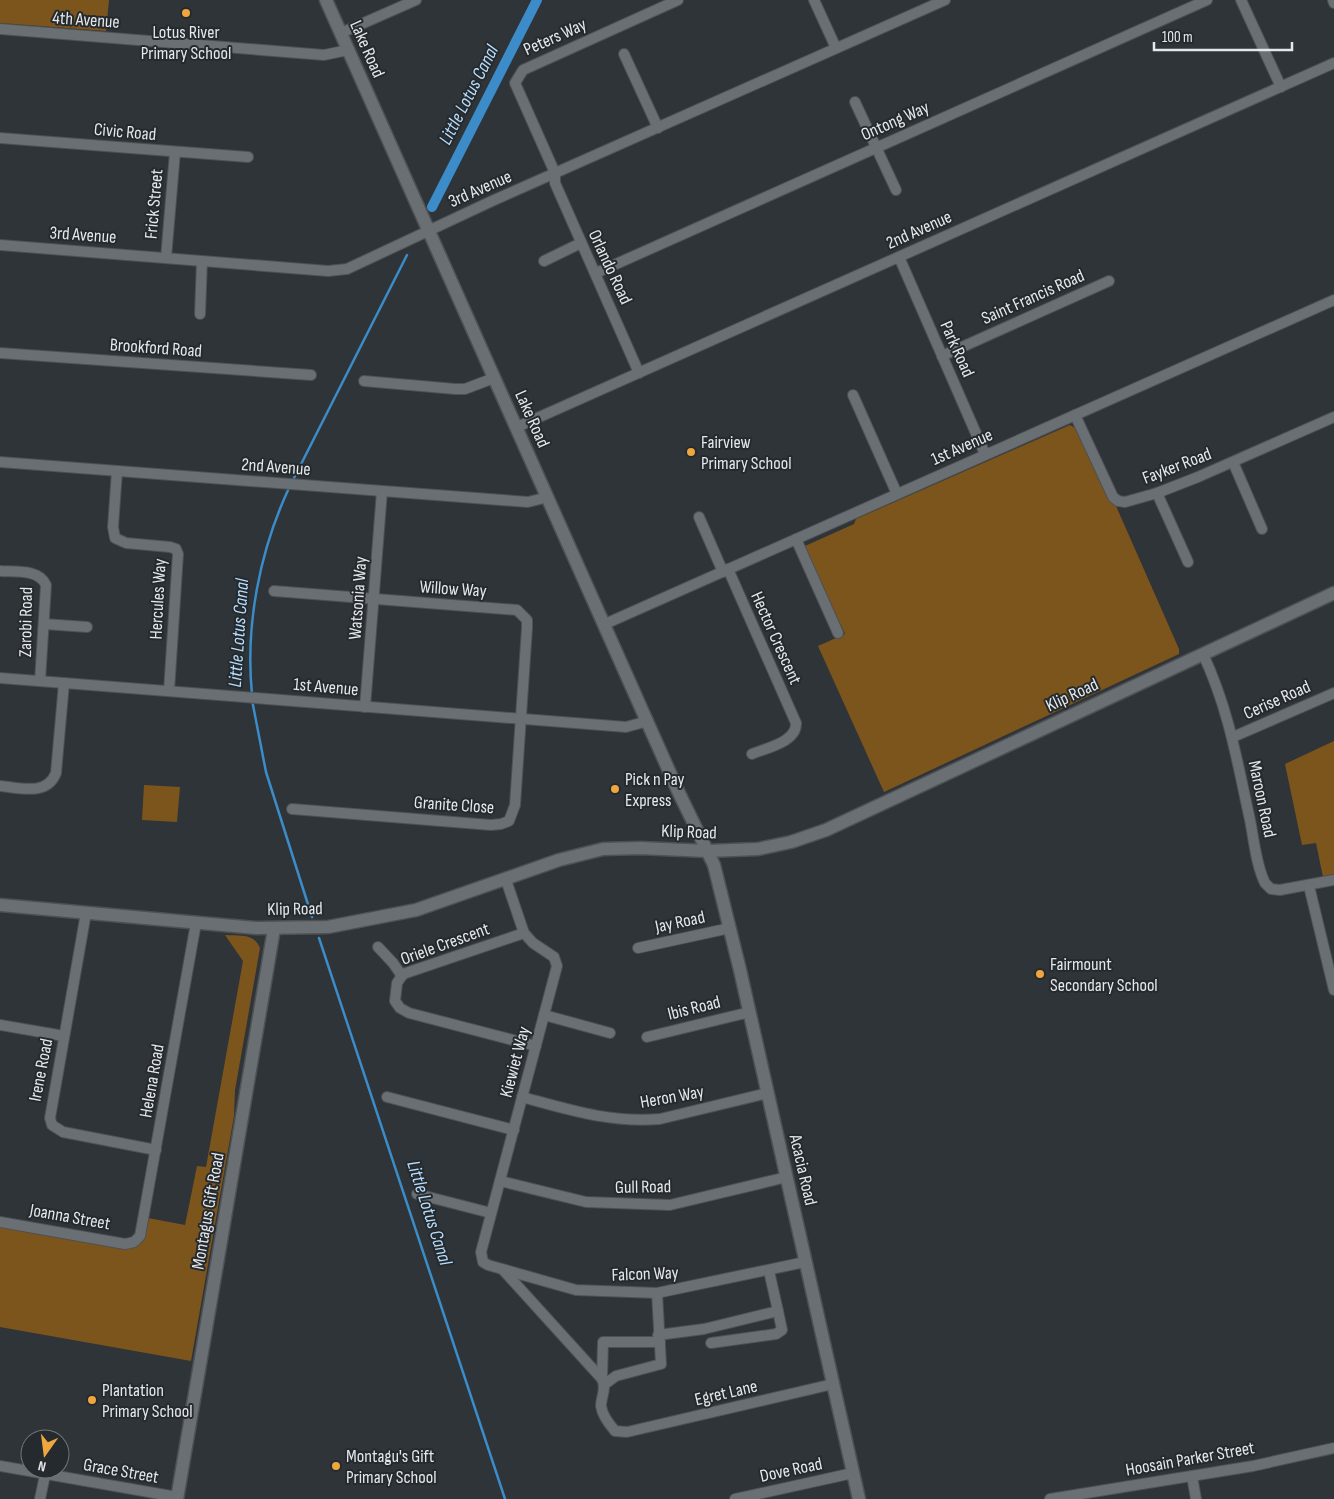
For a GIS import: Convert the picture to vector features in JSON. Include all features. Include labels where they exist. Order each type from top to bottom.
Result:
[{"type":"street","name":"Lake Road","points":[[326,0],[648,721],[708,850]]},
{"type":"street","points":[[341,33],[416,0]]},
{"type":"street","name":"Peters Way","points":[[555,173],[516,87],[520,72],[678,0]]},
{"type":"street","points":[[814,0],[836,48]]},
{"type":"street","name":"3rd Avenue","points":[[0,245],[339,270],[355,266],[555,173],[945,0]]},
{"type":"street","name":"Ontong Way","points":[[596,273],[1208,0]]},
{"type":"street","points":[[1240,0],[1280,87]]},
{"type":"street","name":"4th Avenue","points":[[0,29],[324,54],[348,50]]},
{"type":"street","points":[[624,54],[658,128]]},
{"type":"street","name":"2nd Avenue","points":[[517,427],[1334,63]]},
{"type":"street","points":[[855,102],[896,190]]},
{"type":"street","name":"Civic Road","points":[[0,138],[248,157]]},
{"type":"street","name":"Frick Street","points":[[166,258],[175,152]]},
{"type":"street","name":"Orlando Road","points":[[555,173],[555,184],[639,372]]},
{"type":"street","points":[[544,261],[581,243]]},
{"type":"street","name":"Park Road","points":[[899,257],[985,454]]},
{"type":"street","points":[[200,314],[202,261]]},
{"type":"street","name":"Saint Francis Road","points":[[942,356],[1109,281]]},
{"type":"street","name":"1st Avenue","points":[[605,624],[1334,300]]},
{"type":"street","name":"Brookford Road","points":[[0,353],[311,375]]},
{"type":"street","points":[[364,381],[465,389],[494,378]]},
{"type":"street","points":[[853,395],[896,494]]},
{"type":"street","name":"Fayker Road","points":[[1074,415],[1113,498],[1118,502],[1125,502],[1158,493],[1334,417]]},
{"type":"street","name":"2nd Avenue","points":[[0,462],[528,502],[548,498]]},
{"type":"street","points":[[1233,462],[1262,529]]},
{"type":"street","name":"Hercules Way","points":[[117,471],[113,527],[115,538],[126,543],[170,547],[176,549],[178,554],[168,691]]},
{"type":"street","name":"Watsonia Way","points":[[365,707],[382,491]]},
{"type":"street","points":[[1158,493],[1188,562]]},
{"type":"street","name":"Hector Crescent","points":[[699,517],[795,719],[796,731],[791,737],[752,754]]},
{"type":"street","points":[[796,539],[838,633]]},
{"type":"street","name":"Zarobi Road","points":[[0,571],[36,574],[43,578],[46,585],[40,681]]},
{"type":"street","name":"Willow Way","points":[[274,591],[517,610],[523,615],[528,628],[520,718]]},
{"type":"street","name":"Klip Road","points":[[0,905],[274,929],[328,927],[416,910],[559,860],[603,849],[708,850],[768,847],[806,837],[1334,593]]},
{"type":"street","points":[[44,624],[87,627]]},
{"type":"street","name":"Maroon Road","points":[[1203,654],[1223,700],[1234,738],[1237,763],[1265,883],[1277,890],[1309,886],[1334,880]]},
{"type":"street","name":"1st Avenue","points":[[0,678],[626,727],[648,721]]},
{"type":"street","points":[[0,786],[40,789],[54,779],[64,683]]},
{"type":"street","name":"Cerise Road","points":[[1234,738],[1334,693]]},
{"type":"street","name":"Granite Close","points":[[292,809],[501,824],[509,821],[515,806],[520,718]]},
{"type":"street","name":"Acacia Road","points":[[708,850],[714,865],[750,1012],[859,1499]]},
{"type":"street","points":[[506,880],[524,933]]},
{"type":"street","points":[[1309,886],[1332,973],[1334,990]]},
{"type":"street","name":"Irene Road","points":[[86,913],[50,1111],[52,1126],[63,1132],[156,1150]]},
{"type":"street","name":"Helena Road","points":[[134,1242],[142,1231],[196,923]]},
{"type":"street","name":"Jay Road","points":[[638,948],[730,928]]},
{"type":"street","name":"Montagus Gift Road","points":[[177,1498],[274,929]]},
{"type":"street","name":"Oriele Crescent","points":[[524,933],[412,970],[402,976],[397,983],[395,1001],[400,1008],[409,1013],[536,1046]]},
{"type":"street","name":"Kiewiet Way","points":[[488,1265],[483,1262],[480,1252],[514,1130],[557,961],[524,933]]},
{"type":"street","points":[[378,947],[402,976]]},
{"type":"street","name":"Ibis Road","points":[[647,1037],[750,1012]]},
{"type":"street","points":[[544,1015],[610,1033]]},
{"type":"street","points":[[0,1025],[64,1036]]},
{"type":"street","name":"Heron Way","points":[[522,1097],[600,1118],[645,1120],[660,1119],[768,1093]]},
{"type":"street","points":[[386,1097],[514,1130]]},
{"type":"street","name":"Gull Road","points":[[500,1181],[586,1202],[656,1206],[670,1205],[787,1177]]},
{"type":"street","points":[[417,1194],[491,1212]]},
{"type":"street","name":"Joanna Street","points":[[0,1222],[125,1244],[134,1242]]},
{"type":"street","name":"Falcon Way","points":[[488,1265],[576,1290],[657,1293],[805,1262]]},
{"type":"street","points":[[503,1270],[603,1381]]},
{"type":"street","points":[[712,1344],[776,1334],[782,1330],[769,1271]]},
{"type":"street","points":[[603,1381],[616,1376],[660,1366],[662,1359],[657,1293]]},
{"type":"street","points":[[603,1381],[603,1342],[659,1338],[778,1311]]},
{"type":"street","name":"Egret Lane","points":[[603,1381],[601,1406],[603,1414],[614,1431],[627,1432],[833,1384]]},
{"type":"street","name":"Hoosain Parker Street","points":[[1056,1498],[1253,1466],[1334,1448]]},
{"type":"street","name":"Grace Street","points":[[0,1466],[20,1470]]},
{"type":"street","name":"Dove Road","points":[[735,1499],[853,1473]]},
{"type":"street","points":[[1192,1476],[1196,1499]]},
{"type":"street","points":[[40,1499],[44,1479]]},
{"type":"street","name":"Grace Street","points":[[63,1479],[130,1494],[177,1498]]},
{"type":"shaded area","points":[[0,0],[109,0],[106,31],[0,23]]},
{"type":"shaded area","points":[[1070,425],[1077,429],[1110,501],[1116,506],[1179,649],[1179,654],[884,792],[818,646],[845,634],[841,625],[836,622],[804,549],[805,546],[854,524],[856,519]]},
{"type":"shaded area","points":[[1334,741],[1334,875],[1323,877],[1316,843],[1302,845],[1285,764]]},
{"type":"shaded area","points":[[144,785],[180,787],[177,822],[142,820]]},
{"type":"shaded area","points":[[225,935],[250,938],[260,948],[235,1090],[234,1116],[191,1361],[0,1327],[0,1226],[124,1248],[145,1236],[148,1218],[185,1225],[197,1166],[206,1167],[243,961]]},
{"type":"waterway","name":"Little Lotus Canal","points":[[432,207],[537,0]]},
{"type":"waterway","name":"Little Lotus Canal","points":[[293,480],[407,255]]},
{"type":"waterway","name":"Little Lotus Canal","points":[[252,694],[250,668],[251,641],[257,588],[270,537],[289,488]]},
{"type":"waterway","name":"Little Lotus Canal","points":[[252,700],[266,772],[312,917]]},
{"type":"waterway","name":"Little Lotus Canal","points":[[319,938],[505,1499]]},
{"type":"place","name":"Lotus River Primary School","points":[[186,13]]},
{"type":"place","name":"Fairview Primary School","points":[[691,452]]},
{"type":"place","name":"Pick n Pay Express","points":[[615,789]]},
{"type":"place","name":"Fairmount Secondary School","points":[[1040,974]]},
{"type":"place","name":"Plantation Primary School","points":[[92,1400]]},
{"type":"place","name":"Montagu's Gift Primary School","points":[[336,1466]]}]
